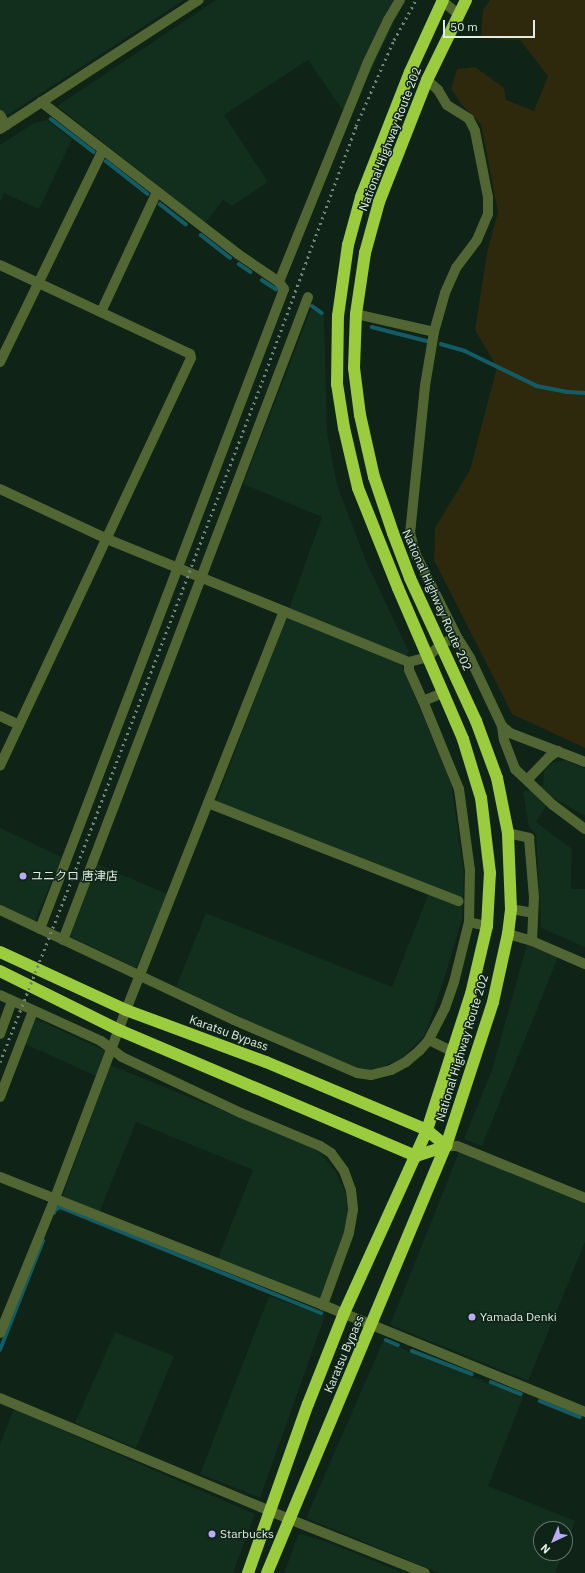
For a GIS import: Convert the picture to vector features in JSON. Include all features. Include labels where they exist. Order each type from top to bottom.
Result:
[{"type":"highway","name":"National Highway Route 202","points":[[416,1156],[427,1130],[471,994],[487,926],[490,873],[481,798],[463,739],[398,588],[358,488],[344,428],[337,384],[338,316],[348,245],[361,197],[410,72],[442,0]]},
{"type":"highway","name":"National Highway Route 202","points":[[446,1146],[493,1002],[508,934],[511,909],[508,833],[497,778],[476,721],[410,578],[374,477],[360,416],[354,368],[356,314],[365,253],[379,202],[427,80],[466,0]]},
{"type":"highway","name":"Karatsu Bypass","points":[[0,952],[126,1010],[266,1062],[427,1130],[446,1146],[372,1326],[288,1519],[267,1573]]},
{"type":"highway","points":[[0,971],[119,1030],[416,1156],[446,1146]]},
{"type":"highway","name":"Karatsu Bypass","points":[[248,1573],[271,1512],[308,1404],[344,1314],[416,1156]]},
{"type":"street","points":[[0,115],[3,127],[199,0]]},
{"type":"street","points":[[280,282],[368,62],[388,20],[400,0]]},
{"type":"street","points":[[442,0],[458,14]]},
{"type":"street","points":[[427,80],[438,90],[447,105],[469,119],[475,131],[488,197],[488,214],[477,240],[456,268],[448,287],[434,332],[426,386],[410,533],[416,555],[457,637],[470,658],[502,726],[504,740],[515,769],[553,805],[585,829]]},
{"type":"street","points":[[40,929],[284,289],[280,282],[238,254],[41,102]]},
{"type":"street","points":[[0,362],[103,150]]},
{"type":"street","points":[[101,312],[157,192]]},
{"type":"street","points":[[0,265],[190,354],[191,358],[0,766]]},
{"type":"street","points":[[63,940],[308,297]]},
{"type":"street","points":[[356,314],[434,332]]},
{"type":"street","points":[[0,490],[107,539],[409,662],[428,657],[441,644],[457,637]]},
{"type":"street","points":[[393,533],[410,533]]},
{"type":"street","points":[[0,1333],[55,1198],[126,1010],[284,611]]},
{"type":"street","points":[[0,910],[234,1020],[357,1073],[371,1075],[391,1070],[406,1062],[429,1040],[445,1008],[454,982],[469,922],[470,870],[459,789],[409,670],[409,662]]},
{"type":"street","points":[[423,701],[443,693]]},
{"type":"street","points":[[0,716],[19,725]]},
{"type":"street","points":[[502,726],[510,733],[585,762]]},
{"type":"street","points":[[526,780],[549,757],[558,751]]},
{"type":"street","points":[[208,803],[458,900]]},
{"type":"street","points":[[508,833],[529,838],[534,897],[532,941]]},
{"type":"street","points":[[511,909],[533,913]]},
{"type":"street","points":[[469,922],[487,926]]},
{"type":"street","points":[[508,934],[532,941],[585,964]]},
{"type":"street","points":[[0,995],[101,1041],[122,1057],[241,1113],[320,1146],[331,1153],[344,1171],[351,1190],[353,1210],[350,1234],[323,1305]]},
{"type":"street","points":[[0,1034],[12,1001]]},
{"type":"street","points":[[0,1097],[33,1011]]},
{"type":"street","points":[[429,1040],[452,1050]]},
{"type":"street","points":[[446,1146],[457,1146],[585,1198]]},
{"type":"street","points":[[0,1177],[323,1305],[585,1412]]},
{"type":"street","points":[[0,1398],[271,1512],[425,1573]]},
{"type":"shaded area","points":[[0,0],[184,0],[0,120]]},
{"type":"shaded area","points":[[216,0],[405,0],[348,118],[308,60],[224,115],[268,182],[232,206],[223,200],[205,223],[57,106]]},
{"type":"shaded area","points":[[490,0],[585,0],[585,748],[512,714],[434,560],[435,528],[470,470],[497,367],[475,330],[487,253],[498,212],[481,124],[462,105],[451,89],[457,69],[475,67],[504,88],[506,100],[534,111],[548,76],[520,40],[481,38],[483,10]]},
{"type":"shaded area","points":[[47,120],[72,139],[39,209],[4,193],[0,202],[0,145],[34,123]]},
{"type":"shaded area","points":[[311,309],[324,315],[327,433],[337,485],[366,561],[409,652],[401,664],[451,782],[464,873],[462,919],[425,1035],[401,1059],[377,1069],[355,1070],[176,987],[206,913],[392,987],[428,895],[213,809],[285,620],[322,517],[243,484]]},
{"type":"shaded area","points":[[566,760],[585,769],[585,816],[552,797],[536,822],[572,849],[571,889],[585,889],[585,947],[541,928],[536,834],[529,827],[523,792],[543,785],[544,771],[552,763]]},
{"type":"shaded area","name":"ユニクロ 唐津店","points":[[0,828],[62,857],[35,921],[0,904]]},
{"type":"shaded area","points":[[95,863],[167,894],[136,968],[67,935]]},
{"type":"shaded area","points":[[527,944],[558,957],[482,1146],[464,1139],[492,1070]]},
{"type":"shaded area","points":[[34,1018],[106,1051],[110,1065],[313,1147],[325,1158],[336,1172],[346,1194],[348,1229],[321,1299],[218,1258],[253,1170],[136,1122],[99,1213],[62,1197],[105,1080],[25,1044]]},
{"type":"shaded area","points":[[459,1152],[585,1202],[585,1242],[528,1381],[390,1325]]},
{"type":"shaded area","points":[[269,1296],[325,1316],[260,1498],[200,1474]]},
{"type":"shaded area","points":[[115,1332],[174,1356],[136,1448],[75,1423]]},
{"type":"shaded area","points":[[383,1341],[523,1397],[488,1486],[575,1521],[573,1526],[573,1521],[533,1521],[533,1561],[560,1561],[555,1573],[439,1573],[306,1518]]},
{"type":"shaded area","points":[[14,1409],[255,1514],[233,1573],[0,1573],[0,1444]]},
{"type":"shaded area","points":[[299,1533],[333,1544],[403,1573],[284,1573]]},
{"type":"waterway","points":[[51,119],[94,152]]},
{"type":"waterway","points":[[106,161],[148,194]]},
{"type":"waterway","points":[[160,204],[186,224]]},
{"type":"waterway","points":[[201,235],[230,258]]},
{"type":"waterway","points":[[239,264],[251,272]]},
{"type":"waterway","points":[[262,280],[276,289]]},
{"type":"waterway","points":[[312,306],[322,313]]},
{"type":"waterway","points":[[372,327],[427,341]]},
{"type":"waterway","points":[[441,344],[465,351],[537,386],[568,392],[585,393]]},
{"type":"waterway","points":[[54,1213],[55,1210],[60,1207],[321,1313]]},
{"type":"waterway","points":[[0,1350],[43,1241]]},
{"type":"waterway","points":[[386,1340],[398,1345]]},
{"type":"waterway","points":[[412,1351],[472,1374]]},
{"type":"waterway","points":[[491,1382],[521,1394]]},
{"type":"waterway","points":[[540,1401],[580,1417]]},
{"type":"railway","points":[[0,1062],[65,897],[262,382],[356,126],[394,40],[416,0]]},
{"type":"place","name":"ユニクロ 唐津店","points":[[23,876]]},
{"type":"place","name":"Yamada Denki","points":[[472,1317]]},
{"type":"place","name":"Starbucks","points":[[212,1534]]}]
